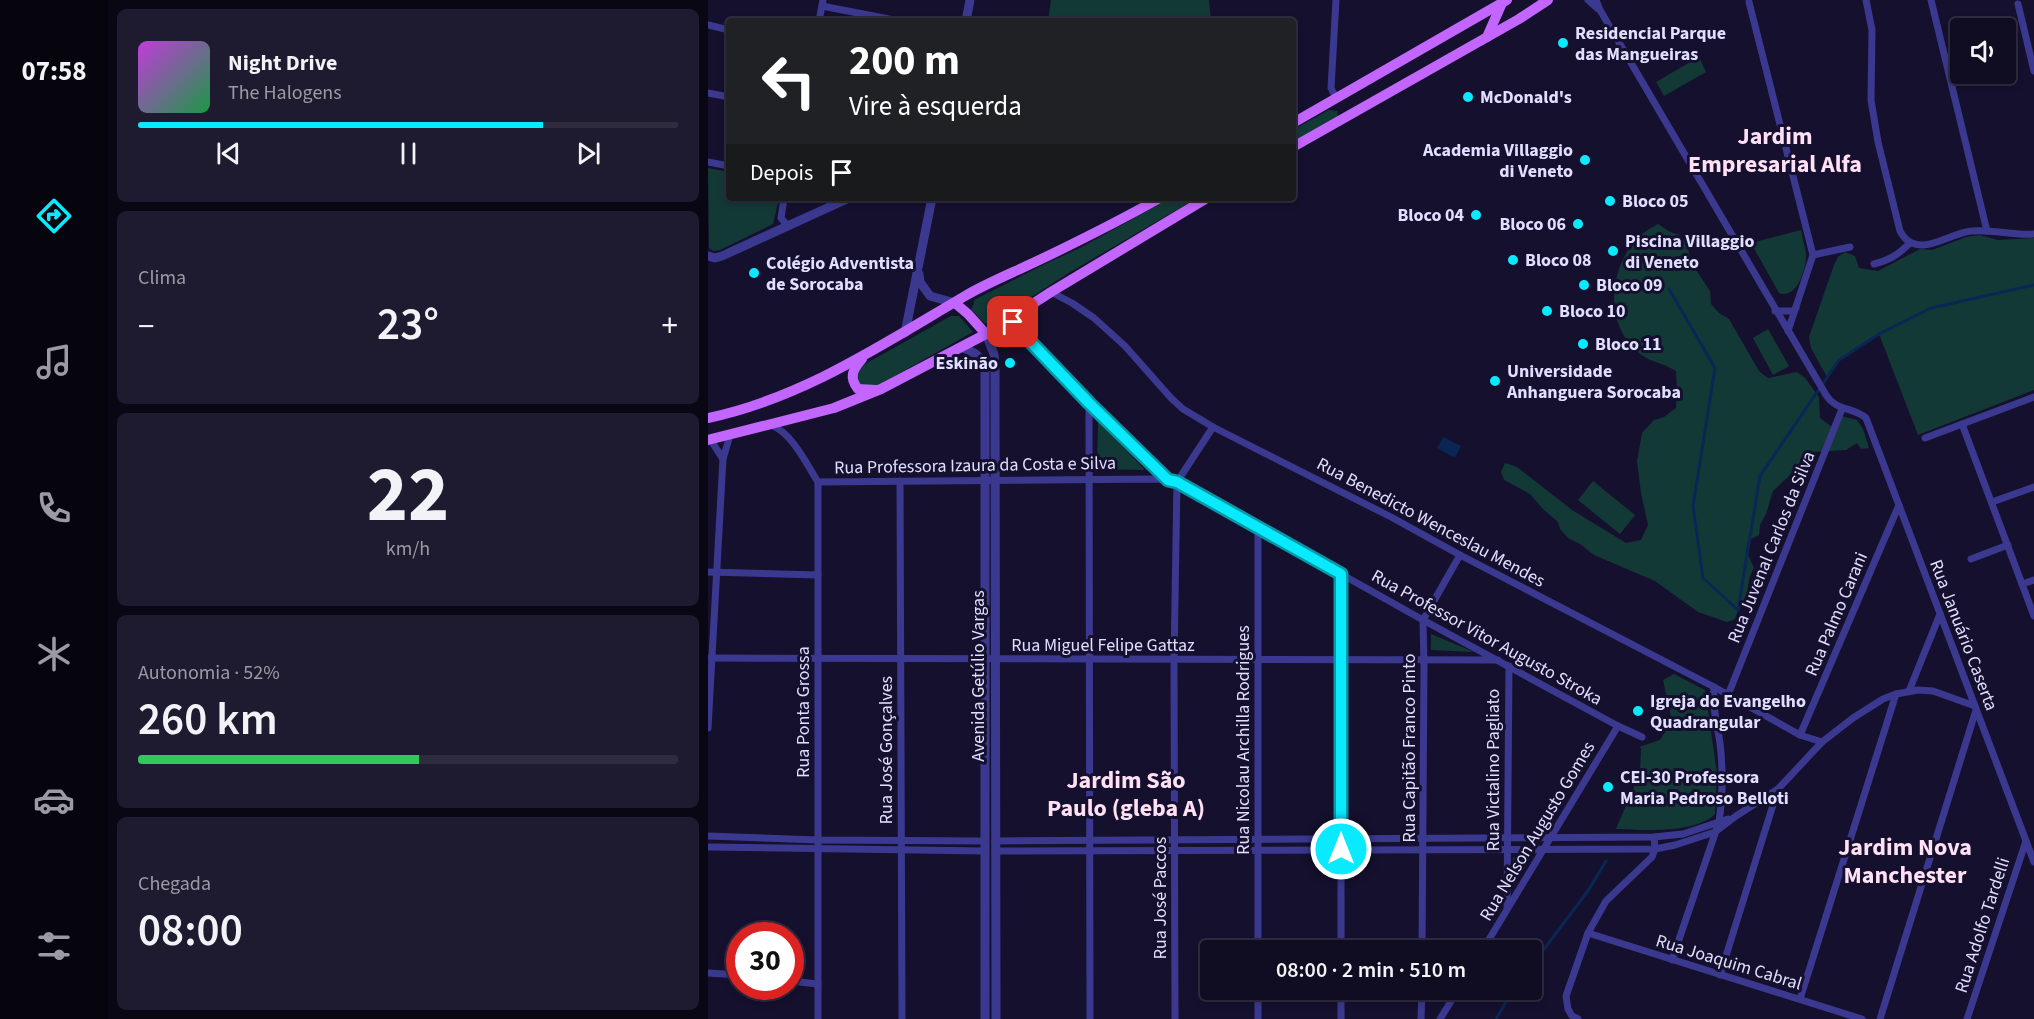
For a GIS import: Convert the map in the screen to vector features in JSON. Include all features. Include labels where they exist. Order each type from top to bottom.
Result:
[{"type":"main road","points":[[1296,145],[1519,20],[1548,0]]},
{"type":"main road","points":[[1296,121],[1504,1]]},
{"type":"main road","points":[[1487,37],[1504,1]]},
{"type":"main road","points":[[1336,98],[1350,115]]},
{"type":"main road","points":[[708,418],[796,391],[866,355],[955,303],[1154,201]]},
{"type":"main road","points":[[709,440],[834,408],[881,389],[986,334],[1202,201]]},
{"type":"main road","points":[[955,303],[986,334]]},
{"type":"main road","points":[[866,355],[855,366],[852,375],[853,383],[858,389],[881,389]]},
{"type":"street","points":[[967,18],[970,0]]},
{"type":"street","points":[[1336,0],[1331,88],[1336,98]]},
{"type":"street","points":[[1588,0],[1600,10]]},
{"type":"street","points":[[1596,0],[1775,311],[1830,402],[1842,409]]},
{"type":"street","points":[[1866,0],[1872,30],[1871,100],[1878,142],[1900,231],[1904,238],[1910,243],[1926,245],[1960,233],[1987,231],[2034,234]]},
{"type":"street","points":[[1931,0],[1987,231]]},
{"type":"street","points":[[1749,2],[1813,255],[1788,331]]},
{"type":"street","points":[[820,18],[823,3],[886,18]]},
{"type":"street","points":[[2018,4],[2034,71]]},
{"type":"street","points":[[708,25],[726,29]]},
{"type":"street","points":[[708,93],[726,96]]},
{"type":"street","points":[[708,162],[726,165]]},
{"type":"street","points":[[783,201],[781,218],[786,224],[790,224]]},
{"type":"street","points":[[709,256],[715,258],[722,256],[842,201]]},
{"type":"street","points":[[905,333],[931,201]]},
{"type":"street","points":[[1874,264],[1889,260],[1902,252],[1910,243]]},
{"type":"street","points":[[1813,255],[1850,247]]},
{"type":"street","points":[[919,263],[920,282],[927,294],[936,299],[955,303]]},
{"type":"street","name":"Rua Benedicto Wenceslau Mendes","points":[[1051,292],[1094,318],[1125,346],[1183,409],[1213,427],[1714,687],[1800,735],[1822,742]]},
{"type":"street","points":[[1775,311],[1792,311],[1796,308]]},
{"type":"street","points":[[1011,318],[1022,333],[1089,403],[1168,480]]},
{"type":"street","name":"Avenida Getúlio Vargas","points":[[985,1019],[984,841],[990,660],[995,366],[994,354],[986,334]]},
{"type":"street","name":"Avenida Getúlio Vargas","points":[[961,347],[978,355],[985,365],[984,480],[995,841],[996,1019]]},
{"type":"street","points":[[1925,438],[2034,397]]},
{"type":"street","points":[[1089,403],[1090,1019]]},
{"type":"street","name":"Rua Januário Caserta","points":[[1842,409],[1861,414],[1866,418],[2034,862]]},
{"type":"street","name":"Rua Juvenal Carlos da Silva","points":[[1728,695],[1842,409]]},
{"type":"street","points":[[770,424],[784,433],[818,482]]},
{"type":"street","points":[[1962,424],[2034,616]]},
{"type":"street","points":[[1177,482],[1213,427]]},
{"type":"street","points":[[708,728],[710,659],[723,459],[730,435]]},
{"type":"street","points":[[709,440],[723,459]]},
{"type":"street","name":"Rua Professora Izaura da Costa e Silva","points":[[818,482],[1168,480]]},
{"type":"street","name":"Rua Professor Vitor Augusto Stroka","points":[[1168,480],[1177,482],[1423,620],[1642,737]]},
{"type":"street","name":"Rua José Gonçalves","points":[[900,481],[902,1019]]},
{"type":"street","name":"Rua Ponta Grossa","points":[[818,482],[818,1019]]},
{"type":"street","name":"Rua José Paccos","points":[[1174,1019],[1173,660],[1177,482]]},
{"type":"street","points":[[1992,502],[2034,487]]},
{"type":"street","name":"Rua Palmo Carani","points":[[1800,735],[1899,505]]},
{"type":"street","name":"Rua Nicolau Archilla Rodrigues","points":[[1258,528],[1258,940]]},
{"type":"street","points":[[1971,559],[2007,545]]},
{"type":"street","points":[[1423,620],[1460,555]]},
{"type":"street","points":[[708,572],[818,575]]},
{"type":"street","points":[[1341,574],[1341,940]]},
{"type":"street","points":[[2022,584],[2034,580]]},
{"type":"street","points":[[1909,691],[1940,614]]},
{"type":"street","name":"Rua Capitão Franco Pinto","points":[[1422,940],[1423,620]]},
{"type":"street","name":"Rua Miguel Felipe Gattaz","points":[[710,659],[1498,660]]},
{"type":"street","name":"Rua Victalino Pagliato","points":[[1507,909],[1509,666]]},
{"type":"street","points":[[1672,960],[1719,822],[1722,804],[1720,744],[1713,695],[1714,687]]},
{"type":"street","points":[[708,847],[901,851],[1175,852],[1655,849],[1715,832],[1779,789],[1822,742],[1883,699],[1909,691],[1933,691],[1976,708],[1880,1019]]},
{"type":"street","points":[[1800,999],[1896,694]]},
{"type":"street","name":"Rua Nelson Augusto Gomes","points":[[1489,940],[1618,726]]},
{"type":"street","points":[[1720,975],[1779,789]]},
{"type":"street","points":[[708,836],[901,841],[1654,837],[1683,834],[1736,816]]},
{"type":"street","points":[[1578,1019],[1572,1016],[1568,1009],[1566,996],[1588,933],[1606,901],[1652,857],[1655,849],[1654,837]]},
{"type":"street","name":"Rua Adolfo Tardelli","points":[[1967,1019],[2026,841]]},
{"type":"street","name":"Rua Joaquim Cabral","points":[[1588,933],[1862,1019]]},
{"type":"street","points":[[708,972],[726,974]]},
{"type":"street","points":[[804,982],[818,984]]},
{"type":"street","points":[[1258,1000],[1258,1019]]},
{"type":"street","points":[[1341,1000],[1341,1019]]},
{"type":"street","points":[[1422,1000],[1422,1019]]},
{"type":"street","points":[[1440,1019],[1452,1000]]},
{"type":"green space","points":[[1051,0],[1209,0],[1211,18],[1048,18]]},
{"type":"green space","points":[[1699,57],[1706,72],[1664,96],[1656,82]]},
{"type":"green space","points":[[1329,110],[1337,111],[1338,116],[1296,140],[1296,128]]},
{"type":"green space","points":[[708,168],[726,171],[726,201],[778,201],[773,224],[720,250],[713,251],[709,248]]},
{"type":"green space","points":[[1166,201],[1192,201],[1067,274],[999,318],[985,324],[971,309],[974,300],[1080,248]]},
{"type":"green space","points":[[1658,224],[1680,235],[1686,242],[1692,264],[1710,291],[1711,304],[1729,319],[1759,371],[1768,378],[1797,372],[1805,378],[1819,397],[1820,418],[1835,429],[1841,416],[1857,420],[1863,429],[1869,448],[1861,449],[1857,443],[1846,450],[1813,452],[1773,491],[1760,525],[1759,535],[1749,540],[1746,550],[1754,568],[1746,598],[1735,619],[1727,622],[1698,612],[1655,581],[1594,555],[1568,538],[1560,529],[1558,522],[1530,494],[1504,480],[1501,472],[1505,463],[1517,467],[1572,510],[1626,543],[1641,540],[1648,525],[1637,461],[1642,433],[1654,420],[1664,417],[1676,408],[1676,371],[1646,358],[1629,343],[1617,320],[1614,295],[1619,270],[1630,247],[1639,236]]},
{"type":"green space","points":[[1801,230],[1806,254],[1803,274],[1791,292],[1779,293],[1751,243]]},
{"type":"green space","points":[[1979,235],[1998,240],[2034,238],[2034,390],[1918,435],[1879,334],[1839,360],[1827,377],[1811,348],[1809,337],[1834,265],[1838,257],[1845,252],[1855,256],[1859,268],[1878,271],[1920,249],[1932,250],[1966,237]]},
{"type":"green space","points":[[951,316],[959,316],[973,332],[873,388],[863,388],[855,376],[858,368]]},
{"type":"green space","points":[[1768,329],[1789,366],[1773,375],[1753,338]]},
{"type":"green space","points":[[1098,422],[1100,422],[1145,470],[1097,469]]},
{"type":"green space","points":[[1593,481],[1635,515],[1620,534],[1578,500]]},
{"type":"green space","points":[[1431,634],[1474,652],[1431,650]]},
{"type":"green space","points":[[1674,674],[1705,690],[1717,773],[1715,814],[1695,825],[1682,828],[1616,829],[1640,773],[1641,748],[1639,747],[1660,740],[1672,721],[1663,680]]},
{"type":"green space","points":[[1513,857],[1530,858],[1512,888]]},
{"type":"water","points":[[1443,437],[1461,446],[1455,458],[1437,448]]},
{"type":"waterway","points":[[1738,610],[1760,476],[1839,360],[1879,334],[1931,308],[2034,285]]},
{"type":"waterway","points":[[1669,289],[1715,368],[1693,506],[1703,578],[1738,610]]},
{"type":"waterway","points":[[1542,952],[1588,891],[1606,861]]},
{"type":"waterway","points":[[1496,1019],[1507,1000]]},
{"type":"place","name":"Residencial Parque das Mangueiras","points":[[1563,43]]},
{"type":"place","name":"McDonald's","points":[[1468,97]]},
{"type":"place","name":"Academia Villaggio di Veneto","points":[[1585,160]]},
{"type":"place","name":"Bloco 05","points":[[1610,201]]},
{"type":"place","name":"Bloco 04","points":[[1476,215]]},
{"type":"place","name":"Bloco 06","points":[[1578,224]]},
{"type":"place","name":"Piscina Villaggio di Veneto","points":[[1613,251]]},
{"type":"place","name":"Bloco 08","points":[[1513,260]]},
{"type":"place","name":"Colégio Adventista de Sorocaba","points":[[754,273]]},
{"type":"place","name":"Bloco 09","points":[[1584,285]]},
{"type":"place","name":"Bloco 10","points":[[1547,311]]},
{"type":"place","name":"Bloco 11","points":[[1583,344]]},
{"type":"place","name":"Eskinão","points":[[1010,363]]},
{"type":"place","name":"Universidade Anhanguera Sorocaba","points":[[1495,381]]},
{"type":"place","name":"Igreja do Evangelho Quadrangular","points":[[1638,711]]},
{"type":"place","name":"CEI-30 Professora Maria Pedroso Belloti","points":[[1608,787]]},
{"type":"district","name":"Jardim Empresarial Alfa","points":[[1775,150]]},
{"type":"district","name":"Jardim São Paulo (gleba A)","points":[[1126,794]]},
{"type":"district","name":"Jardim Nova Manchester","points":[[1905,861]]},
{"type":"route","points":[[1013,322],[1089,403],[1168,480],[1177,482],[1341,574],[1341,849]]}]
